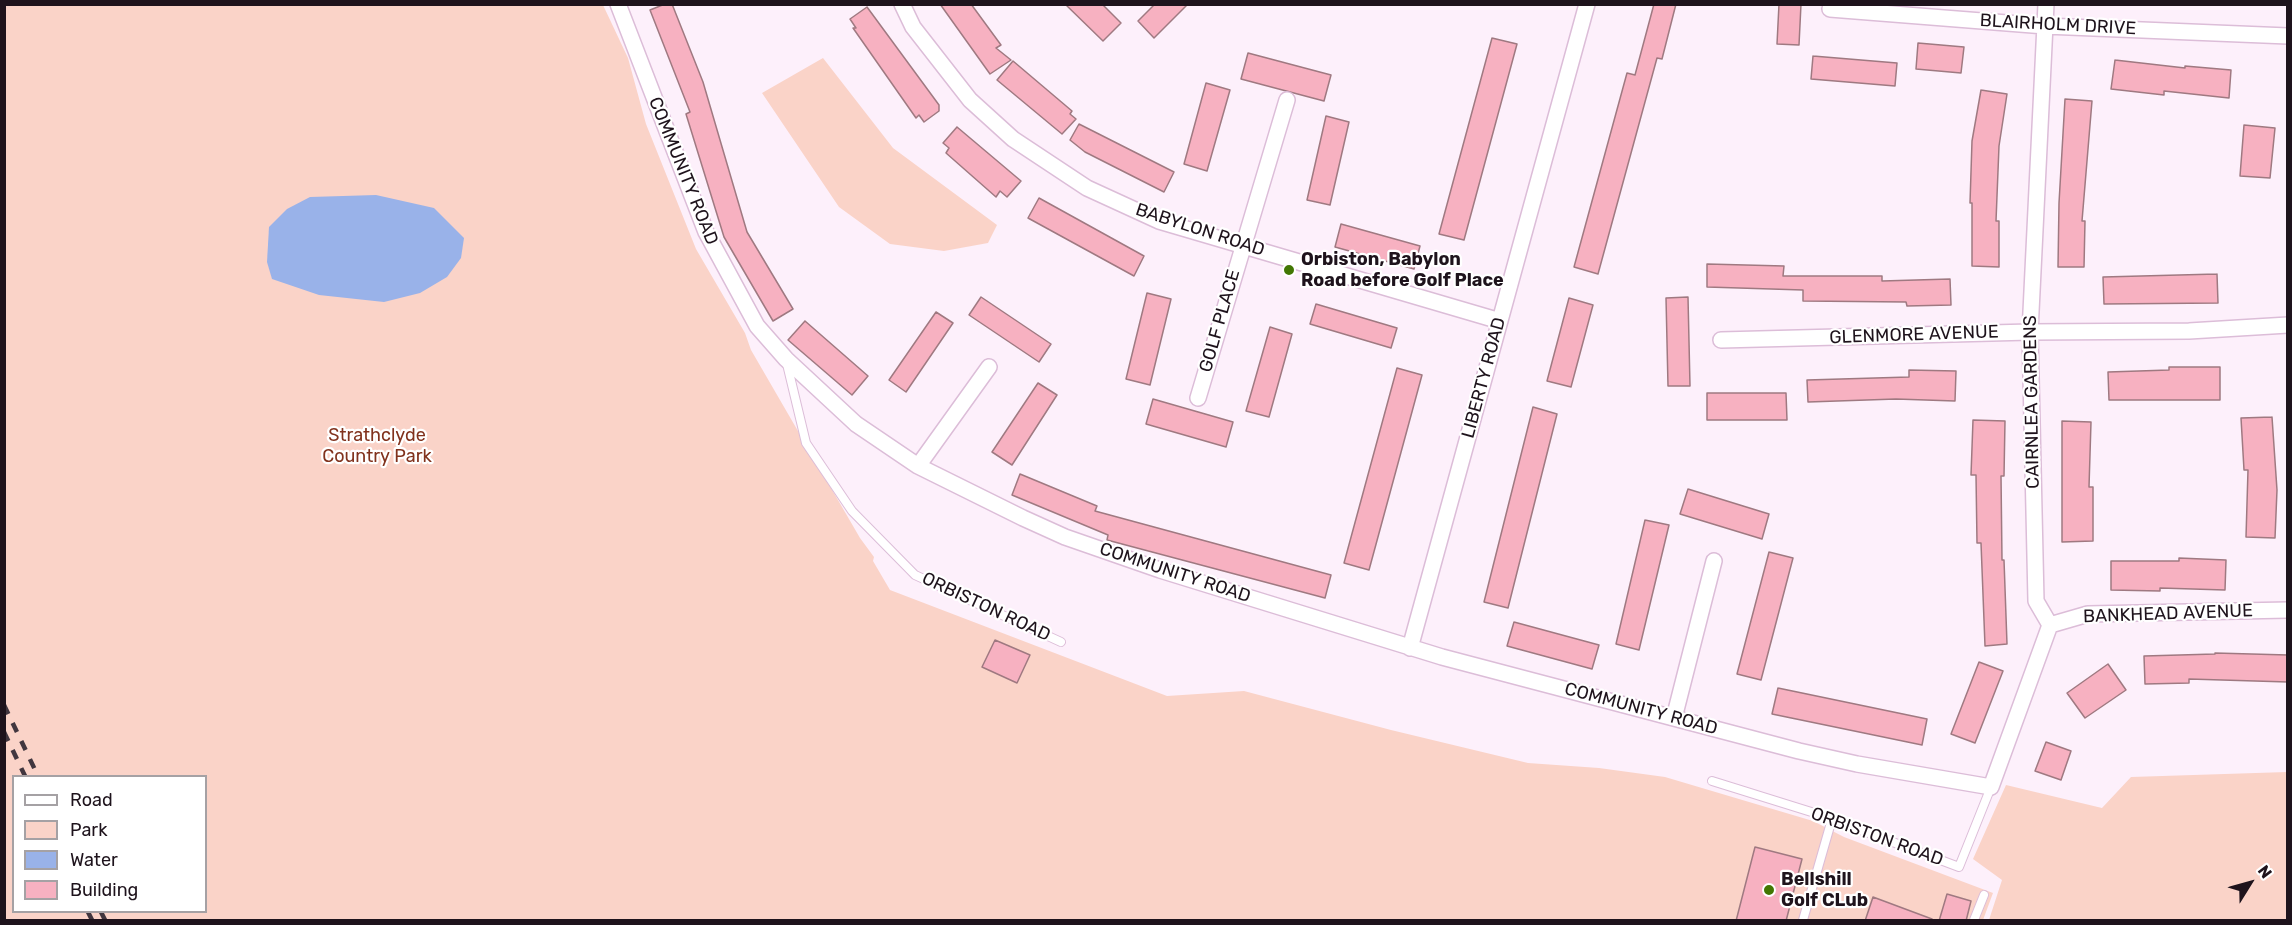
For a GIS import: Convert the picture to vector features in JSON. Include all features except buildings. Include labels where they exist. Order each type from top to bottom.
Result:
[{"type":"street","name":"COMMUNITY ROAD","points":[[618,4],[705,232],[757,326],[786,359],[828,400],[856,424],[918,466],[1065,537],[1182,577],[1410,648],[1769,744],[1857,764],[1991,787]]},
{"type":"street","name":"BABYLON ROAD","points":[[902,4],[913,27],[970,100],[1013,139],[1087,188],[1159,221],[1500,321]]},
{"type":"street","name":"LIBERTY ROAD","points":[[1410,648],[1587,4]]},
{"type":"street","name":"CAIRNLEA GARDENS","points":[[2046,4],[2030,332],[2036,601],[2050,625]]},
{"type":"street","name":"BLAIRHOLM DRIVE","points":[[1830,9],[2045,26],[2288,36]]},
{"type":"street","name":"GOLF PLACE","points":[[1198,398],[1287,100]]},
{"type":"street","name":"GLENMORE AVENUE","points":[[1721,340],[2189,330],[2288,325]]},
{"type":"street","points":[[918,466],[989,367]]},
{"type":"street","points":[[1674,718],[1714,561]]},
{"type":"street","name":"BANKHEAD AVENUE","points":[[2050,625],[2088,614],[2288,610]]},
{"type":"street","points":[[1991,787],[2050,625]]},
{"type":"lane","name":"ORBISTON ROAD","points":[[786,359],[806,443],[852,511],[915,575],[1062,642]]},
{"type":"lane","name":"ORBISTON ROAD","points":[[1712,781],[1832,819],[1959,867],[1991,787]]},
{"type":"lane","points":[[1803,921],[1832,819]]},
{"type":"lane","points":[[1974,921],[1984,895]]},
{"type":"green space","name":"Bellshill Golf CLub","points":[[5,4],[603,5],[628,58],[646,124],[696,249],[745,333],[751,350],[860,538],[874,557],[873,561],[890,590],[1167,696],[1244,691],[1528,763],[1599,768],[1665,777],[1813,821],[1844,837],[1993,893],[1983,920],[5,920]]},
{"type":"green space","points":[[823,58],[893,148],[997,225],[988,243],[944,251],[890,244],[839,207],[762,93]]},
{"type":"green space","points":[[2287,772],[2287,920],[1989,920],[2002,880],[1973,859],[2006,785],[2102,808],[2131,777]]},
{"type":"water","points":[[376,195],[434,208],[464,238],[461,258],[447,277],[420,293],[384,302],[319,295],[272,279],[267,262],[269,227],[287,209],[310,197]]},
{"type":"railway","points":[[4,705],[38,775]]},
{"type":"railway","points":[[4,732],[25,775]]},
{"type":"railway","points":[[88,913],[92,920]]},
{"type":"railway","points":[[102,913],[105,920]]},
{"type":"place","name":"Orbiston, Babylon Road before Golf Place","points":[[1289,270]]},
{"type":"place","name":"Bellshill Golf CLub","points":[[1769,890]]},
{"type":"park label","name":"Strathclyde Country Park","points":[[377,446]]}]
